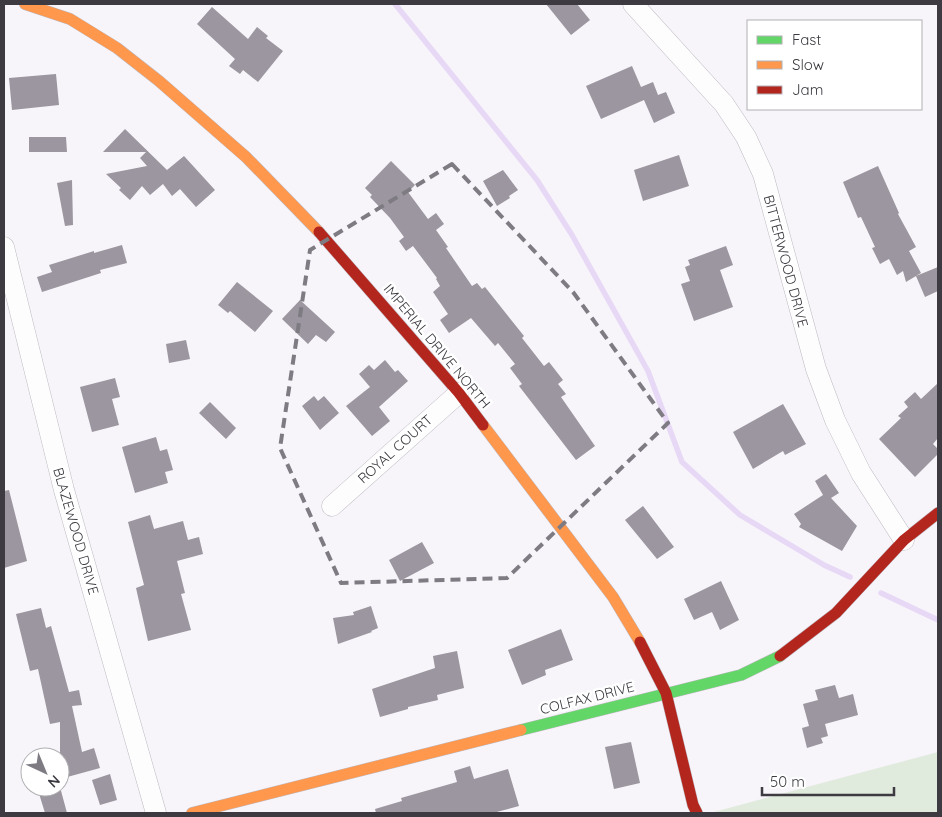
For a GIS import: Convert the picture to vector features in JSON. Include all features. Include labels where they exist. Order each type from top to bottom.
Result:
[{"type":"street","name":"IMPERIAL DRIVE NORTH","points":[[25,4],[70,19],[117,48],[159,81],[238,151],[327,240],[459,393],[613,597],[644,649],[666,693],[693,806],[697,813]]},
{"type":"street","name":"BITTERWOOD DRIVE","points":[[633,4],[724,104],[746,137],[763,174],[816,369],[832,411],[861,472],[904,540]]},
{"type":"street","name":"BLAZEWOOD DRIVE","points":[[4,247],[64,490],[156,813]]},
{"type":"street","name":"ROYAL COURT","points":[[332,506],[459,393]]},
{"type":"street","name":"COLFAX DRIVE","points":[[192,813],[741,675],[776,659],[836,613],[904,540],[938,513]]},
{"type":"highlighted area","points":[[452,164],[573,292],[668,423],[507,578],[341,583],[280,448],[310,250]]},
{"type":"shaded area","points":[[938,752],[938,813],[710,813]]},
{"type":"building","points":[[546,4],[577,4],[590,20],[571,35]]},
{"type":"building","points":[[212,7],[248,39],[257,27],[268,36],[266,38],[283,51],[258,82],[243,70],[240,74],[229,66],[235,59],[197,24]]},
{"type":"building","points":[[632,66],[641,87],[653,82],[658,95],[666,92],[675,113],[654,123],[644,100],[601,119],[586,86]]},
{"type":"building","points":[[56,74],[59,105],[12,110],[9,78]]},
{"type":"building","points":[[125,129],[167,170],[184,156],[215,190],[196,207],[180,189],[172,196],[163,184],[150,195],[142,186],[130,200],[119,190],[121,188],[106,174],[147,166],[140,158],[146,152],[103,152]]},
{"type":"building","points":[[29,137],[66,137],[67,152],[29,152]]},
{"type":"building","points":[[679,155],[689,186],[643,201],[634,170]]},
{"type":"building","points":[[391,161],[415,185],[408,192],[428,219],[436,213],[444,224],[436,230],[472,286],[477,283],[482,289],[485,287],[524,336],[522,338],[544,366],[549,362],[563,380],[558,384],[566,394],[561,397],[595,446],[576,460],[519,386],[522,384],[510,368],[515,364],[498,343],[495,346],[471,318],[449,333],[440,320],[448,314],[433,292],[440,286],[437,278],[413,246],[406,251],[399,241],[404,237],[390,218],[370,197],[372,195],[365,188]]},
{"type":"building","points":[[878,166],[898,214],[916,247],[909,251],[921,273],[906,282],[903,271],[897,275],[889,259],[880,264],[872,248],[875,247],[861,217],[858,218],[843,182]]},
{"type":"building","points":[[503,170],[518,190],[509,196],[510,198],[497,206],[483,181]]},
{"type":"building","points":[[72,180],[73,225],[65,226],[57,183]]},
{"type":"building","points":[[122,245],[127,263],[100,270],[101,273],[42,292],[37,277],[52,272],[49,265],[94,251],[94,253]]},
{"type":"building","points":[[726,246],[733,265],[720,270],[733,307],[694,321],[681,284],[690,281],[685,267],[690,265],[688,260]]},
{"type":"building","points":[[938,267],[938,291],[925,297],[916,276]]},
{"type":"building","points":[[237,282],[273,311],[255,332],[230,311],[228,313],[218,305]]},
{"type":"building","points":[[300,300],[335,332],[326,342],[316,335],[308,344],[282,319]]},
{"type":"building","points":[[186,340],[190,359],[169,363],[166,344]]},
{"type":"building","points":[[385,360],[395,372],[398,370],[408,381],[379,407],[390,421],[372,436],[346,406],[370,387],[359,374],[369,365],[374,370]]},
{"type":"building","points":[[115,378],[120,397],[112,399],[119,425],[92,432],[80,387]]},
{"type":"building","points":[[938,383],[938,438],[933,444],[938,449],[938,454],[915,477],[879,439],[901,418],[898,416],[908,407],[904,402],[915,392],[921,399]]},
{"type":"building","points":[[314,396],[318,401],[324,396],[339,413],[320,430],[302,406]]},
{"type":"building","points":[[210,402],[236,428],[226,439],[199,413]]},
{"type":"building","points":[[783,404],[806,444],[785,455],[783,451],[753,469],[733,432]]},
{"type":"building","points":[[156,437],[160,451],[167,449],[173,470],[165,472],[168,483],[135,493],[122,447]]},
{"type":"building","points":[[826,474],[839,493],[831,498],[857,526],[842,551],[799,527],[801,524],[794,514],[823,495],[815,481]]},
{"type":"building","points":[[9,490],[27,561],[4,568],[4,491]]},
{"type":"building","points":[[643,506],[674,547],[657,559],[625,520]]},
{"type":"building","points":[[150,515],[154,529],[183,521],[188,540],[199,537],[203,554],[177,561],[185,593],[181,594],[191,630],[148,641],[136,588],[144,585],[128,522]]},
{"type":"building","points":[[422,542],[434,563],[400,581],[389,560]]},
{"type":"building","points":[[721,581],[739,620],[720,630],[712,612],[694,620],[684,599]]},
{"type":"building","points":[[371,606],[378,628],[338,644],[333,618],[354,615],[353,612]]},
{"type":"building","points":[[41,608],[46,628],[51,626],[69,692],[79,690],[82,705],[72,706],[82,752],[94,748],[100,768],[70,776],[70,747],[60,747],[60,722],[50,724],[38,669],[30,671],[16,614]]},
{"type":"building","points":[[561,629],[573,660],[545,670],[546,675],[522,685],[508,650]]},
{"type":"building","points":[[457,651],[464,688],[437,695],[438,700],[408,707],[408,709],[380,717],[372,689],[435,668],[433,656]]},
{"type":"building","points":[[835,685],[839,698],[853,694],[858,715],[825,724],[828,736],[821,738],[823,743],[807,748],[802,728],[809,726],[803,704],[818,700],[815,690]]},
{"type":"building","points":[[631,742],[640,783],[614,789],[605,747]]},
{"type":"building","points":[[470,766],[474,779],[508,769],[519,806],[493,813],[376,813],[375,809],[402,801],[401,798],[457,782],[454,771]]},
{"type":"building","points":[[110,774],[117,800],[100,805],[92,780]]},
{"type":"building","points":[[40,797],[63,797],[67,813],[45,813]]},
{"type":"waterway","points":[[395,4],[537,180],[572,235],[648,371],[682,462],[740,515],[824,565],[850,577]]},
{"type":"waterway","points":[[881,593],[938,620]]},
{"type":"traffic: fast","points":[[521,730],[741,675],[780,656]]},
{"type":"traffic: slow","points":[[25,4],[70,19],[117,48],[159,81],[246,157],[319,232]]},
{"type":"traffic: slow","points":[[483,425],[613,597],[640,642]]},
{"type":"traffic: slow","points":[[192,813],[521,730]]},
{"type":"traffic: jam","points":[[319,232],[459,393],[483,425]]},
{"type":"traffic: jam","points":[[780,656],[836,613],[904,540],[938,513]]},
{"type":"traffic: jam","points":[[640,642],[666,693],[693,805],[697,813]]}]
